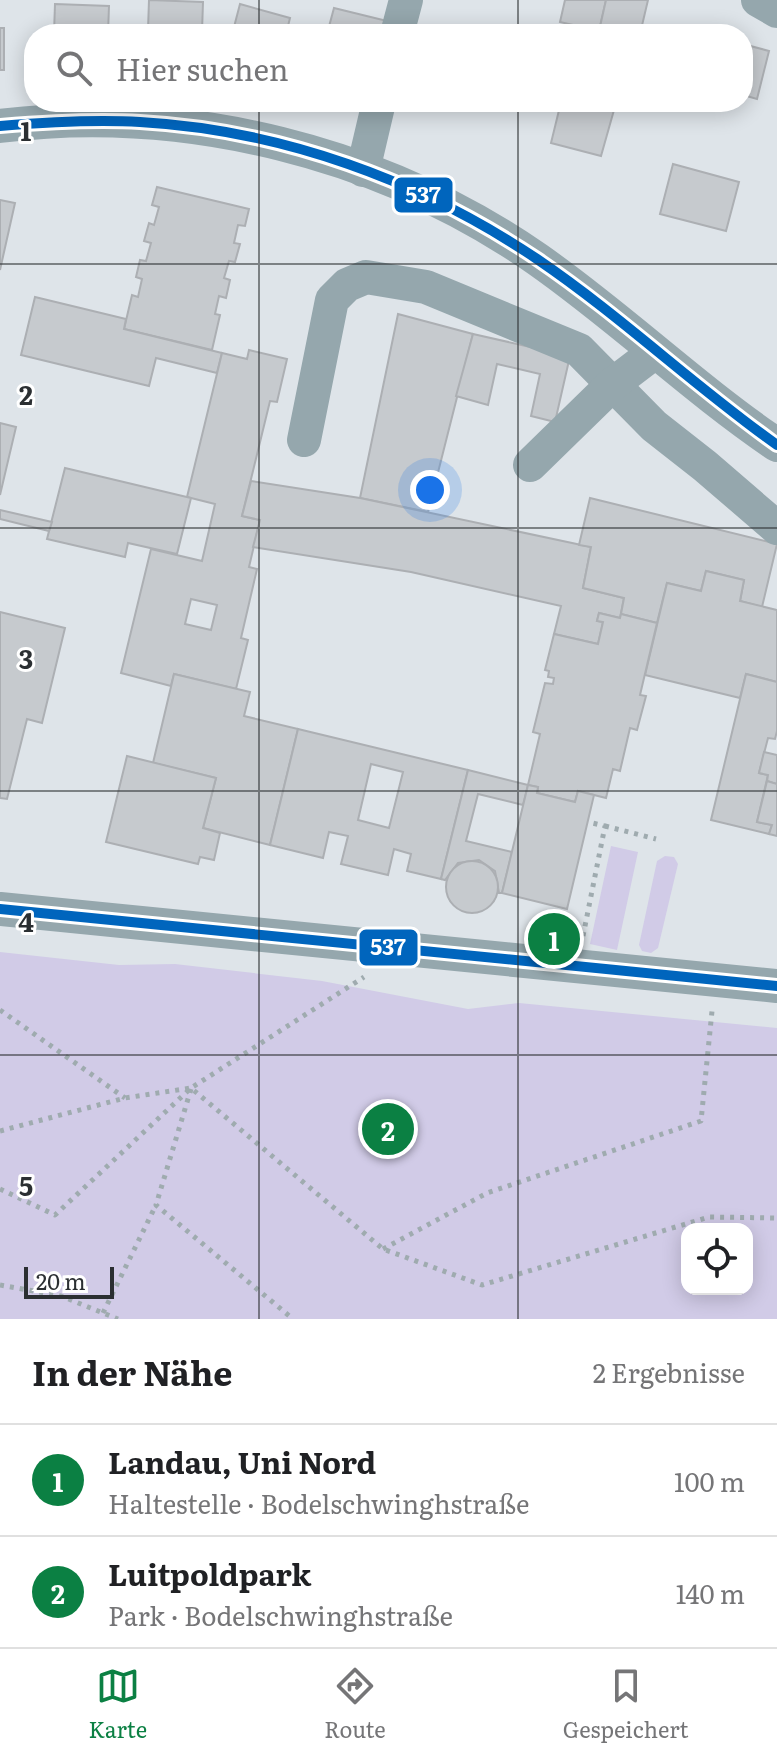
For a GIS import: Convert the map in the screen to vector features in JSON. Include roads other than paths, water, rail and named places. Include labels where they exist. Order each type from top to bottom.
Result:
[{"type":"street","points":[[400,24],[406,0]]},
{"type":"street","points":[[758,0],[777,11]]},
{"type":"street","points":[[363,170],[377,112]]},
{"type":"street","points":[[0,126],[91,121],[172,125],[263,139],[363,170],[475,220],[509,241],[777,445]]},
{"type":"street","points":[[304,440],[332,300],[347,285],[366,277],[426,287],[579,350],[654,426],[777,528]]},
{"type":"street","points":[[530,465],[613,384],[655,352]]},
{"type":"street","points":[[0,909],[777,986]]},
{"type":"place","name":"Landau, Uni Nord","points":[[554,939]]},
{"type":"place","name":"Luitpoldpark","points":[[388,1129]]}]
